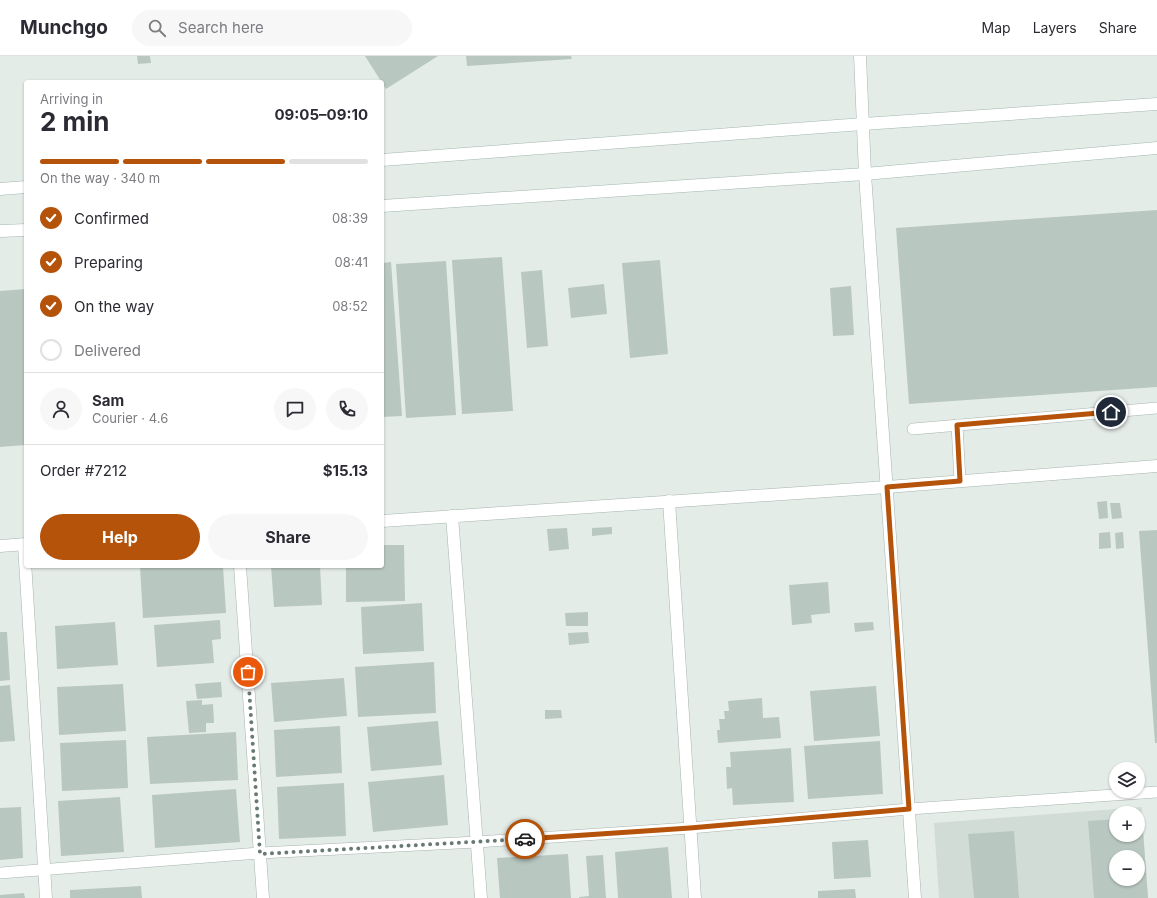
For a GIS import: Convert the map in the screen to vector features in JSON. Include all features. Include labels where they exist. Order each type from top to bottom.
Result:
[{"type":"street","points":[[860,56],[865,174],[915,898]]},
{"type":"street","points":[[384,160],[863,124],[1157,104]]},
{"type":"street","points":[[384,206],[865,174],[1157,148]]},
{"type":"street","points":[[0,189],[24,187]]},
{"type":"street","points":[[0,231],[24,230]]},
{"type":"street","points":[[384,520],[887,487],[1157,466]]},
{"type":"street","points":[[669,501],[695,898]]},
{"type":"street","points":[[452,516],[481,898]]},
{"type":"street","points":[[0,546],[24,544]]},
{"type":"street","points":[[26,568],[46,898]]},
{"type":"street","points":[[240,568],[263,898]]},
{"type":"lane","points":[[913,429],[1157,408]]},
{"type":"lane","points":[[957,425],[960,481]]},
{"type":"lane","points":[[0,873],[260,854],[690,828],[909,809],[1157,792]]},
{"type":"shaded area","points":[[1109,810],[1109,842],[1144,842],[1144,850],[1109,850],[1109,886],[1145,886],[1145,858],[1148,898],[939,898],[934,823]]},
{"type":"building","points":[[137,56],[150,56],[151,63],[138,64]]},
{"type":"building","points":[[365,56],[438,56],[386,89],[384,86],[384,80],[380,80]]},
{"type":"building","points":[[466,56],[571,56],[572,59],[467,66]]},
{"type":"building","points":[[1157,210],[1157,387],[909,404],[896,228]]},
{"type":"building","points":[[502,257],[513,411],[462,414],[452,260]]},
{"type":"building","points":[[660,260],[668,354],[630,358],[622,263]]},
{"type":"building","points":[[446,261],[456,415],[406,418],[396,264]]},
{"type":"building","points":[[391,262],[402,416],[384,417],[384,263]]},
{"type":"building","points":[[542,270],[548,346],[527,348],[521,272]]},
{"type":"building","points":[[604,284],[607,314],[571,318],[568,288]]},
{"type":"building","points":[[851,286],[854,335],[833,336],[830,288]]},
{"type":"building","points":[[24,289],[24,445],[0,447],[0,291]]},
{"type":"building","points":[[1107,501],[1108,518],[1099,519],[1097,502]]},
{"type":"building","points":[[1110,503],[1120,503],[1122,518],[1112,519]]},
{"type":"building","points":[[612,527],[612,534],[592,536],[592,528]]},
{"type":"building","points":[[567,528],[569,549],[549,551],[547,529]]},
{"type":"building","points":[[1157,530],[1157,743],[1155,743],[1139,531]]},
{"type":"building","points":[[1110,532],[1111,548],[1099,549],[1099,533]]},
{"type":"building","points":[[1123,532],[1124,548],[1116,549],[1115,533]]},
{"type":"building","points":[[384,545],[404,545],[405,601],[346,602],[346,568],[384,568]]},
{"type":"building","points":[[140,568],[223,568],[226,613],[143,618]]},
{"type":"building","points":[[271,568],[320,568],[322,605],[274,607]]},
{"type":"building","points":[[828,582],[830,613],[811,615],[812,623],[792,625],[789,585]]},
{"type":"building","points":[[422,603],[424,651],[363,654],[361,607]]},
{"type":"building","points":[[588,612],[588,626],[566,626],[565,613]]},
{"type":"building","points":[[220,620],[221,639],[212,640],[214,663],[157,667],[154,625]]},
{"type":"building","points":[[115,622],[118,665],[57,669],[55,626]]},
{"type":"building","points":[[873,622],[874,630],[855,632],[854,623]]},
{"type":"building","points":[[0,632],[7,632],[10,680],[0,681]]},
{"type":"building","points":[[588,632],[589,643],[569,645],[568,633]]},
{"type":"building","points":[[434,662],[436,713],[358,717],[355,667]]},
{"type":"building","points":[[344,678],[347,716],[274,722],[271,683]]},
{"type":"building","points":[[221,682],[222,697],[197,699],[195,684]]},
{"type":"building","points":[[123,684],[126,731],[59,735],[57,687]]},
{"type":"building","points":[[10,685],[15,741],[0,742],[0,686]]},
{"type":"building","points":[[876,686],[880,736],[814,741],[810,691]]},
{"type":"building","points":[[762,698],[763,718],[779,717],[781,738],[718,743],[717,730],[720,730],[719,719],[725,719],[724,711],[729,711],[728,701]]},
{"type":"building","points":[[202,700],[202,705],[213,704],[214,723],[206,723],[206,732],[189,733],[186,701]]},
{"type":"building","points":[[545,710],[561,710],[562,718],[545,719]]},
{"type":"building","points":[[438,721],[442,765],[371,771],[367,727]]},
{"type":"building","points":[[340,726],[342,773],[276,777],[274,730]]},
{"type":"building","points":[[236,732],[238,780],[150,784],[147,737]]},
{"type":"building","points":[[126,740],[128,788],[62,791],[60,743]]},
{"type":"building","points":[[880,741],[883,794],[808,799],[804,746]]},
{"type":"building","points":[[791,748],[794,802],[733,805],[732,788],[727,789],[726,767],[731,767],[730,752]]},
{"type":"building","points":[[444,775],[448,825],[373,832],[368,782]]},
{"type":"building","points":[[344,783],[346,836],[279,839],[277,787]]},
{"type":"building","points":[[236,789],[240,842],[155,848],[152,795]]},
{"type":"building","points":[[120,797],[124,852],[61,856],[58,801]]},
{"type":"building","points":[[21,807],[23,858],[0,860],[0,808]]},
{"type":"building","points":[[1109,820],[1109,842],[1144,842],[1144,850],[1109,850],[1109,886],[1145,886],[1145,858],[1148,898],[1094,898],[1088,821]]},
{"type":"building","points":[[1014,831],[1019,898],[974,898],[968,834]]},
{"type":"building","points":[[868,840],[871,877],[834,879],[832,842]]},
{"type":"building","points":[[668,847],[672,898],[618,898],[615,852]]},
{"type":"building","points":[[568,854],[571,898],[500,898],[497,858]]},
{"type":"building","points":[[603,855],[606,898],[579,898],[589,896],[586,856]]},
{"type":"building","points":[[141,886],[142,898],[70,898],[70,890]]},
{"type":"building","points":[[855,889],[856,898],[818,898],[818,891]]},
{"type":"building","points":[[24,893],[25,898],[0,898],[0,895]]},
{"type":"way so far","points":[[248,672],[260,854],[525,839]]},
{"type":"route","points":[[525,839],[690,828],[909,809],[887,487],[960,481],[957,425],[1111,412]]}]
